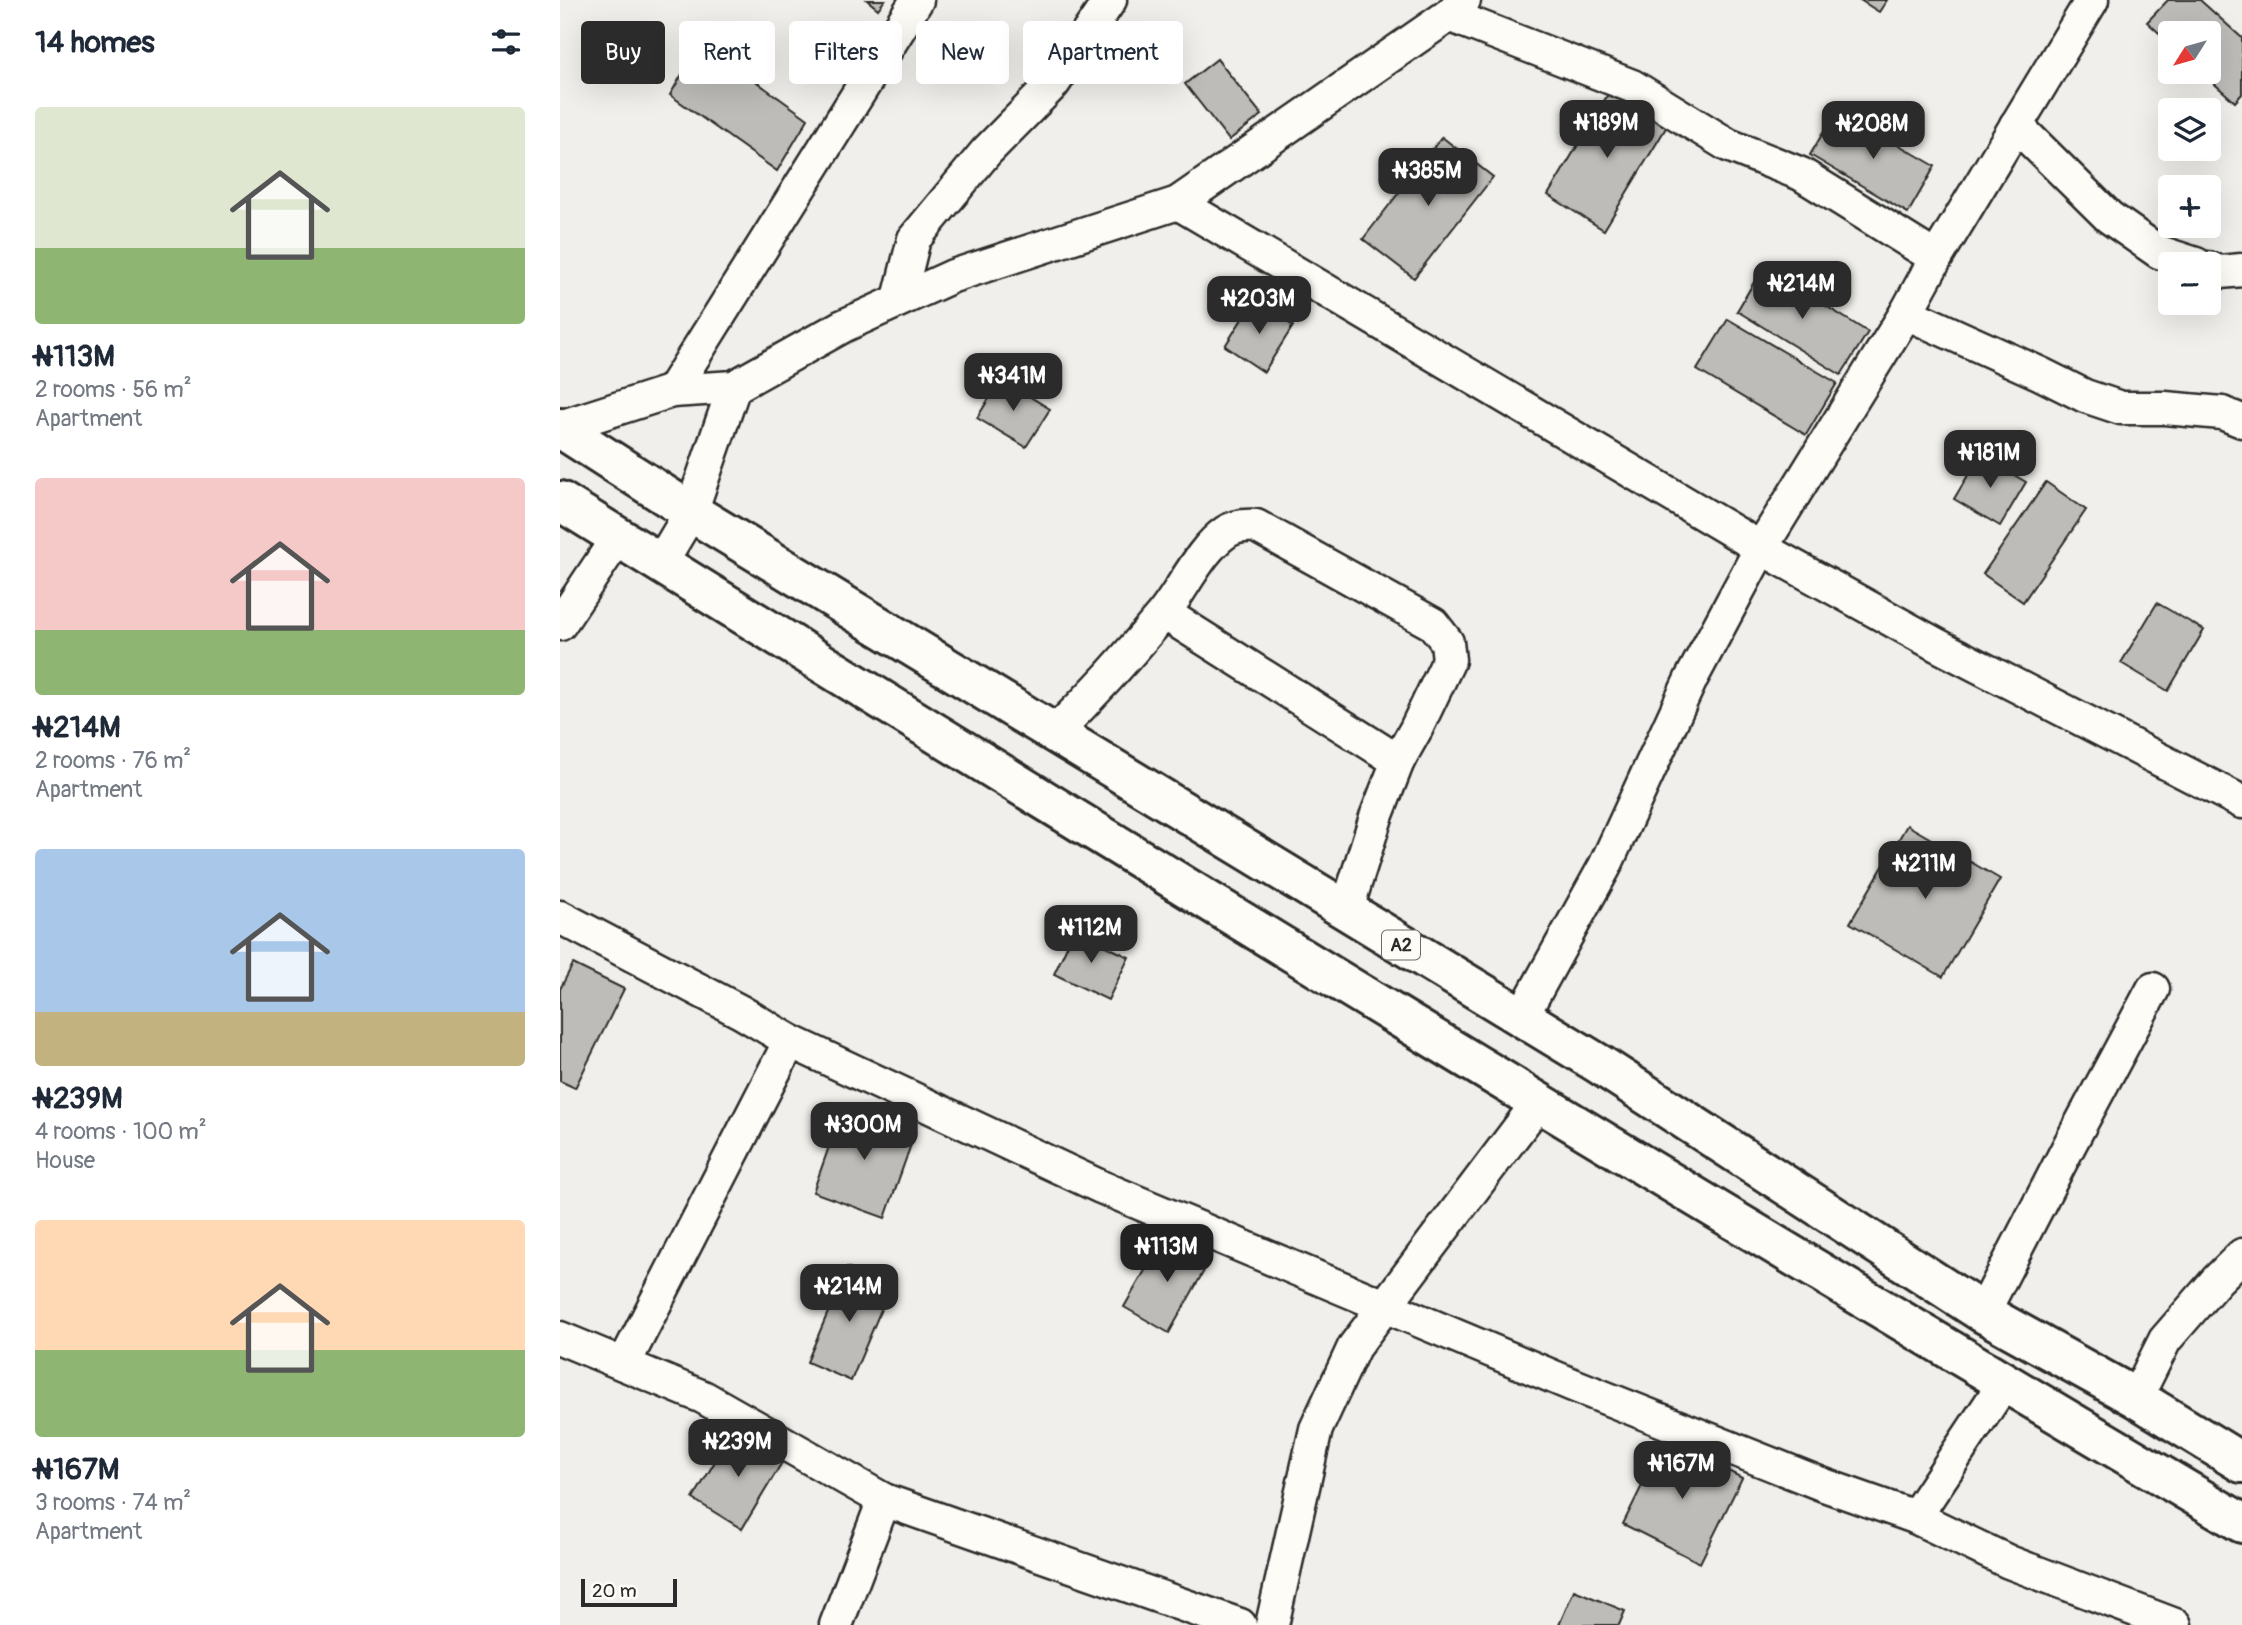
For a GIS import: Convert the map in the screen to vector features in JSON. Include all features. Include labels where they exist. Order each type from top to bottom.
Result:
[{"type":"highway","name":"A2","points":[[560,427],[691,512],[1599,1064],[1983,1313],[2136,1398],[2242,1463]]},
{"type":"highway","points":[[560,501],[1538,1103],[2242,1523]]},
{"type":"street","points":[[672,391],[917,0]]},
{"type":"street","points":[[899,299],[914,239],[986,152],[1053,84],[1111,0]]},
{"type":"street","points":[[1521,1018],[1605,866],[1691,678],[1761,548],[1906,313],[1936,258],[2092,0]]},
{"type":"street","points":[[560,427],[672,391],[734,387],[843,326],[953,276],[1178,203],[1457,8],[1632,86],[1728,145],[1801,174],[1936,258]]},
{"type":"street","points":[[2016,125],[2109,217],[2159,252]]},
{"type":"street","points":[[1178,203],[1761,548],[1937,645],[2242,802]]},
{"type":"street","points":[[2221,272],[2242,270]]},
{"type":"street","points":[[1906,313],[2085,396],[2109,404],[2122,408],[2165,408],[2222,413],[2242,421]]},
{"type":"street","points":[[660,564],[691,512],[734,387]]},
{"type":"street","points":[[1054,733],[1083,705],[1164,613],[1210,548],[1226,532],[1241,525],[1256,526],[1433,624],[1447,642],[1449,660],[1398,761],[1376,817],[1346,912]]},
{"type":"street","points":[[560,624],[618,537]]},
{"type":"street","points":[[1164,613],[1398,761]]},
{"type":"street","points":[[560,917],[741,1012],[790,1041],[1101,1187],[1573,1385],[1811,1480],[1915,1517],[2009,1562],[2175,1625]]},
{"type":"street","points":[[1983,1313],[2153,989]]},
{"type":"street","points":[[624,1364],[790,1041]]},
{"type":"street","points":[[1272,1625],[1316,1429],[1354,1347],[1538,1103]]},
{"type":"street","points":[[2136,1398],[2165,1340],[2242,1255]]},
{"type":"street","points":[[560,1338],[703,1397],[884,1500],[1240,1625]]},
{"type":"street","points":[[1915,1517],[2004,1383]]},
{"type":"street","points":[[836,1625],[884,1500]]},
{"type":"building","points":[[867,0],[885,0],[878,9]]},
{"type":"building","points":[[1860,0],[1887,0],[1879,12]]},
{"type":"building","points":[[2168,0],[2200,0],[2242,38],[2242,94],[2235,102],[2215,84],[2221,84],[2221,21],[2158,21],[2158,32],[2147,22]]},
{"type":"building","points":[[1217,59],[1262,115],[1229,140],[1185,84]]},
{"type":"building","points":[[679,80],[679,84],[759,84],[808,119],[777,171],[670,95]]},
{"type":"building","points":[[1610,91],[1667,126],[1604,230],[1548,195]]},
{"type":"building","points":[[1837,109],[1935,166],[1908,213],[1810,155]]},
{"type":"building","points":[[1442,137],[1493,177],[1414,278],[1363,239]]},
{"type":"building","points":[[1763,267],[1868,332],[1841,375],[1737,311]]},
{"type":"building","points":[[1254,300],[1293,326],[1264,372],[1225,346]]},
{"type":"building","points":[[1728,319],[1837,383],[1806,435],[1697,370]]},
{"type":"building","points":[[1001,379],[1050,409],[1026,447],[977,418]]},
{"type":"building","points":[[1980,455],[2026,482],[2000,526],[1954,499]]},
{"type":"building","points":[[2046,482],[2086,510],[2023,602],[1983,574]]},
{"type":"building","points":[[2157,603],[2204,630],[2168,691],[2121,663]]},
{"type":"building","points":[[1907,825],[2000,879],[1943,977],[1850,923]]},
{"type":"building","points":[[1074,931],[1129,957],[1108,1000],[1054,974]]},
{"type":"building","points":[[573,964],[624,989],[575,1088],[560,1081],[560,989]]},
{"type":"building","points":[[843,1107],[915,1133],[885,1218],[813,1192]]},
{"type":"building","points":[[1166,1234],[1210,1260],[1169,1333],[1124,1307]]},
{"type":"building","points":[[847,1267],[891,1286],[851,1381],[807,1362]]},
{"type":"building","points":[[734,1429],[784,1459],[742,1529],[693,1499]]},
{"type":"building","points":[[1665,1439],[1742,1478],[1700,1563],[1623,1524]]},
{"type":"building","points":[[1574,1590],[1625,1611],[1619,1625],[1559,1625]]}]
